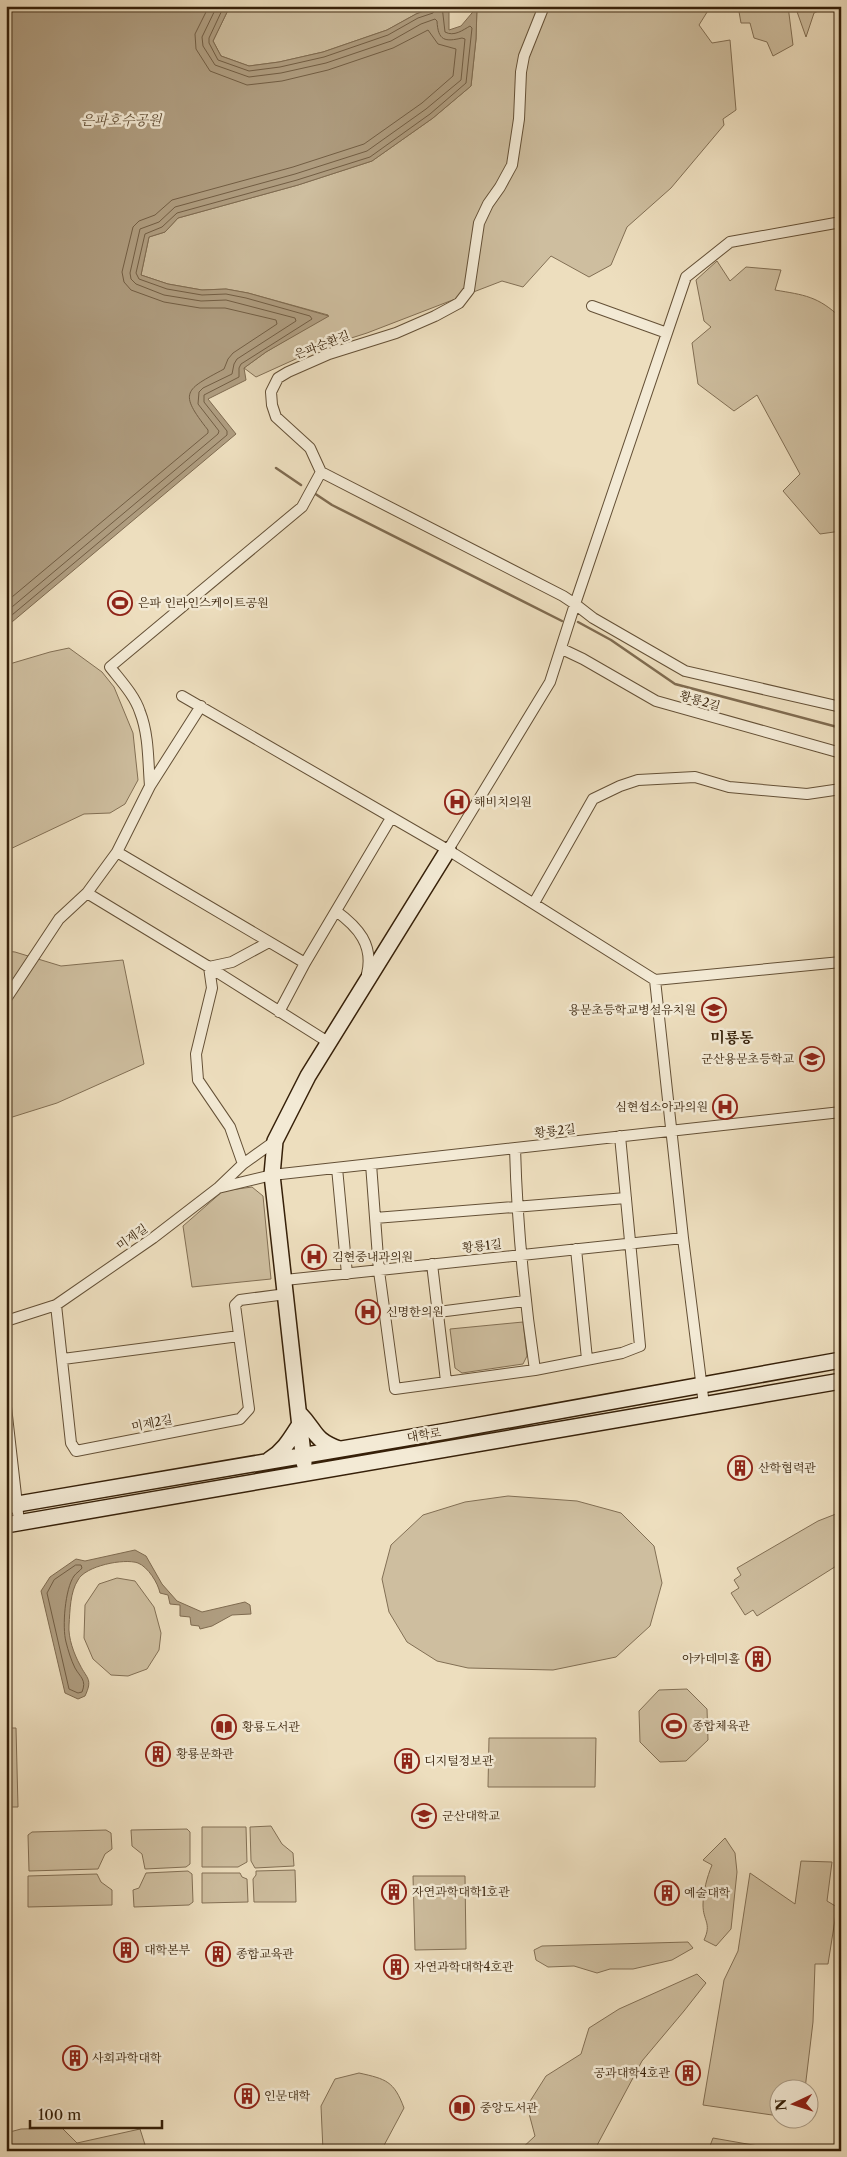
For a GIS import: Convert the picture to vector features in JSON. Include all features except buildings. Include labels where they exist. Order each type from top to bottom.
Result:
[{"type":"street","name":"은파순환길","points":[[321,472],[310,448],[276,417],[272,405],[271,392],[278,378],[288,372],[329,354],[396,333],[435,316],[459,303],[469,290],[479,224],[488,204],[512,165],[524,56],[544,6]]},
{"type":"street","points":[[305,1474],[286,1287],[272,1175],[275,1141],[308,1076],[328,1042],[550,682],[686,277],[730,242],[841,222]]},
{"type":"street","points":[[592,306],[667,333]]},
{"type":"street","points":[[150,786],[146,737],[140,712],[132,697],[110,668],[302,507],[321,472],[563,596],[593,618],[685,671],[841,707]]},
{"type":"street","name":"황룡2길","points":[[562,649],[656,701],[841,754]]},
{"type":"street","points":[[182,696],[448,850],[655,980],[841,962]]},
{"type":"street","points":[[6,999],[59,919],[87,893],[116,852],[150,786],[201,706]]},
{"type":"street","points":[[534,903],[593,799],[620,786],[638,780],[695,777],[730,787],[807,794],[841,789]]},
{"type":"street","points":[[279,1012],[305,963],[392,818]]},
{"type":"street","points":[[116,852],[305,963]]},
{"type":"street","points":[[87,893],[328,1042]]},
{"type":"street","points":[[336,910],[351,922],[363,936],[370,960],[365,981]]},
{"type":"street","points":[[209,967],[232,962],[269,942]]},
{"type":"street","points":[[209,967],[212,988],[196,1054],[198,1080],[230,1128],[243,1164]]},
{"type":"street","points":[[655,980],[682,1238],[704,1405]]},
{"type":"street","name":"황룡2길","points":[[272,1175],[841,1112]]},
{"type":"street","points":[[371,1164],[379,1271],[395,1389],[535,1370],[622,1353],[640,1346],[620,1136]]},
{"type":"street","points":[[218,1188],[243,1164],[275,1141]]},
{"type":"street","points":[[515,1148],[517,1208],[525,1301],[535,1370]]},
{"type":"street","points":[[337,1168],[347,1274]]},
{"type":"street","name":"미제길","points":[[6,1321],[56,1305],[153,1238],[218,1188],[272,1175]]},
{"type":"street","points":[[375,1218],[626,1198]]},
{"type":"street","name":"황룡1길","points":[[286,1287],[347,1274],[629,1242],[682,1238]]},
{"type":"street","points":[[576,1249],[587,1359]]},
{"type":"street","points":[[432,1264],[446,1382]]},
{"type":"street","name":"미제2길","points":[[56,1305],[71,1443],[76,1451],[240,1419],[249,1409],[236,1305],[240,1300],[286,1287]]},
{"type":"street","points":[[438,1312],[525,1301]]},
{"type":"street","points":[[63,1359],[239,1336]]},
{"type":"street","name":"대학로","points":[[12,1506],[841,1360]]},
{"type":"street","name":"대학로","points":[[13,1523],[841,1381]]},
{"type":"street","points":[[6,1407],[13,1523]]},
{"type":"street","points":[[299,1418],[310,1424],[315,1435],[323,1443],[339,1449]]},
{"type":"street","points":[[265,1462],[278,1455],[287,1446],[299,1418]]},
{"type":"shaded area","points":[[230,6],[437,6],[416,14],[387,30],[323,52],[279,62],[249,66],[221,56],[213,41]]},
{"type":"shaded area","points":[[477,6],[716,6],[709,9],[699,25],[712,43],[730,40],[736,110],[723,119],[724,125],[671,188],[627,227],[611,265],[589,277],[551,256],[523,287],[502,281],[367,333],[320,348],[256,377],[244,368],[266,352],[328,315],[248,293],[226,289],[202,290],[168,284],[141,275],[149,237],[165,232],[178,218],[298,185],[372,161],[433,118],[471,86]]},
{"type":"shaded area","points":[[738,6],[788,6],[793,45],[773,56],[767,42],[754,38],[750,23],[741,23]]},
{"type":"shaded area","points":[[795,6],[829,6],[814,13],[806,37]]},
{"type":"shaded area","points":[[717,261],[730,281],[746,267],[781,270],[775,290],[794,293],[818,301],[841,318],[841,531],[820,534],[783,491],[800,474],[757,395],[734,411],[698,384],[692,343],[711,327],[704,321],[696,280]]},
{"type":"shaded area","points":[[69,648],[102,672],[114,687],[133,733],[138,780],[125,804],[110,813],[84,814],[6,851],[6,665]]},
{"type":"shaded area","points":[[6,951],[61,966],[123,960],[144,1064],[57,1103],[6,1119]]},
{"type":"shaded area","points":[[252,1187],[263,1196],[271,1279],[192,1287],[183,1226],[223,1191]]},
{"type":"shaded area","points":[[523,1322],[527,1356],[523,1364],[462,1373],[455,1368],[450,1329]]},
{"type":"shaded area","points":[[508,1496],[577,1501],[621,1513],[654,1546],[662,1583],[650,1626],[616,1657],[553,1670],[468,1668],[437,1661],[407,1642],[389,1612],[382,1579],[391,1545],[423,1515],[465,1502]]},
{"type":"shaded area","points":[[841,1512],[841,1563],[757,1616],[753,1610],[745,1615],[731,1593],[739,1588],[734,1580],[741,1575],[737,1568],[818,1521]]},
{"type":"shaded area","points":[[117,1578],[135,1581],[154,1607],[161,1633],[159,1650],[147,1669],[128,1676],[111,1675],[93,1659],[84,1638],[85,1605],[99,1584]]},
{"type":"shaded area","name":"종합체육관","points":[[687,1689],[707,1709],[708,1740],[686,1761],[660,1762],[640,1742],[639,1711],[659,1690]]},
{"type":"shaded area","points":[[6,1728],[16,1728],[18,1807],[6,1807]]},
{"type":"shaded area","points":[[489,1738],[596,1738],[595,1787],[488,1787]]},
{"type":"shaded area","points":[[271,1826],[282,1844],[293,1853],[294,1866],[255,1868],[251,1861],[250,1827]]},
{"type":"shaded area","points":[[202,1827],[246,1827],[247,1862],[238,1867],[202,1867]]},
{"type":"shaded area","points":[[187,1829],[190,1832],[190,1864],[186,1867],[145,1869],[142,1854],[132,1846],[131,1830]]},
{"type":"shaded area","points":[[106,1830],[111,1833],[112,1849],[105,1854],[98,1869],[29,1871],[28,1835],[32,1832]]},
{"type":"shaded area","points":[[725,1838],[735,1853],[737,1872],[731,1929],[716,1946],[704,1940],[707,1926],[703,1910],[704,1895],[712,1865],[703,1860]]},
{"type":"shaded area","points":[[801,1861],[832,1862],[827,1901],[837,1907],[828,1964],[815,1964],[813,2022],[806,2080],[770,2080],[770,2115],[703,2105],[724,1980],[738,1951],[750,1873],[795,1904]]},
{"type":"shaded area","points":[[295,1870],[296,1902],[254,1902],[253,1879],[256,1871]]},
{"type":"shaded area","points":[[188,1871],[192,1874],[193,1902],[189,1905],[134,1907],[133,1890],[139,1888],[146,1873]]},
{"type":"shaded area","points":[[202,1873],[240,1873],[242,1877],[247,1879],[248,1902],[202,1903]]},
{"type":"shaded area","points":[[97,1874],[101,1882],[112,1890],[112,1905],[28,1907],[28,1876]]},
{"type":"shaded area","points":[[413,1876],[465,1876],[466,1949],[415,1950]]},
{"type":"shaded area","points":[[688,1942],[693,1948],[672,1960],[633,1969],[610,1969],[597,1973],[574,1966],[548,1967],[536,1960],[534,1950],[542,1946]]},
{"type":"shaded area","points":[[697,1974],[706,1983],[642,2061],[594,2151],[519,2151],[535,2136],[527,2106],[546,2076],[581,2054],[589,2028],[619,2009]]},
{"type":"shaded area","points":[[359,2073],[376,2077],[388,2083],[397,2092],[404,2108],[381,2151],[323,2151],[321,2106],[335,2079]]},
{"type":"shaded area","points":[[62,2128],[77,2143],[140,2129],[147,2151],[6,2151],[6,2133],[21,2129]]},
{"type":"shaded area","points":[[713,2138],[787,2151],[708,2151]]},
{"type":"water","name":"은파호수공원","points":[[6,6],[230,6],[213,41],[221,56],[249,66],[279,62],[323,52],[387,30],[416,14],[437,6],[446,6],[449,12],[449,30],[461,26],[477,7],[471,86],[433,118],[372,161],[298,185],[178,218],[165,232],[149,237],[141,275],[168,284],[202,290],[226,289],[248,293],[329,316],[266,352],[244,368],[246,380],[208,399],[236,434],[6,627]]},
{"type":"water","points":[[135,1550],[146,1556],[162,1584],[177,1601],[202,1612],[245,1602],[250,1605],[251,1614],[232,1615],[212,1626],[200,1629],[199,1626],[191,1625],[190,1617],[180,1616],[180,1605],[170,1604],[168,1595],[160,1593],[152,1576],[142,1565],[132,1562],[115,1562],[96,1567],[82,1575],[78,1580],[75,1585],[70,1608],[70,1640],[89,1682],[85,1696],[78,1699],[65,1693],[41,1591],[50,1577],[76,1559],[85,1561]]},
{"type":"waterway","points":[[276,468],[301,485]]},
{"type":"waterway","points":[[314,493],[332,505],[562,621]]},
{"type":"waterway","points":[[578,622],[611,640],[675,684],[841,728]]},
{"type":"place","name":"은파 인라인스케이트공원","points":[[120,603]]},
{"type":"place","name":"해비치의원","points":[[457,802]]},
{"type":"place","name":"용문초등학교병설유치원","points":[[714,1010]]},
{"type":"place","name":"군산용문초등학교","points":[[812,1059]]},
{"type":"place","name":"심현섭소아과의원","points":[[725,1107]]},
{"type":"place","name":"김현중내과의원","points":[[314,1257]]},
{"type":"place","name":"신명한의원","points":[[368,1312]]},
{"type":"place","name":"산학협력관","points":[[740,1468]]},
{"type":"place","name":"아카데미홀","points":[[758,1659]]},
{"type":"place","name":"종합체육관","points":[[674,1726]]},
{"type":"place","name":"황룡도서관","points":[[224,1727]]},
{"type":"place","name":"황룡문화관","points":[[158,1754]]},
{"type":"place","name":"디지털정보관","points":[[407,1761]]},
{"type":"place","name":"군산대학교","points":[[424,1816]]},
{"type":"place","name":"자연과학대학1호관","points":[[394,1892]]},
{"type":"place","name":"예술대학","points":[[667,1893]]},
{"type":"place","name":"대학본부","points":[[126,1950]]},
{"type":"place","name":"종합교육관","points":[[218,1954]]},
{"type":"place","name":"자연과학대학4호관","points":[[396,1967]]},
{"type":"place","name":"사회과학대학","points":[[75,2058]]},
{"type":"place","name":"공과대학4호관","points":[[688,2073]]},
{"type":"place","name":"인문대학","points":[[247,2096]]},
{"type":"place","name":"중앙도서관","points":[[462,2108]]},
{"type":"district","name":"미룡동","points":[[732,1038]]}]
